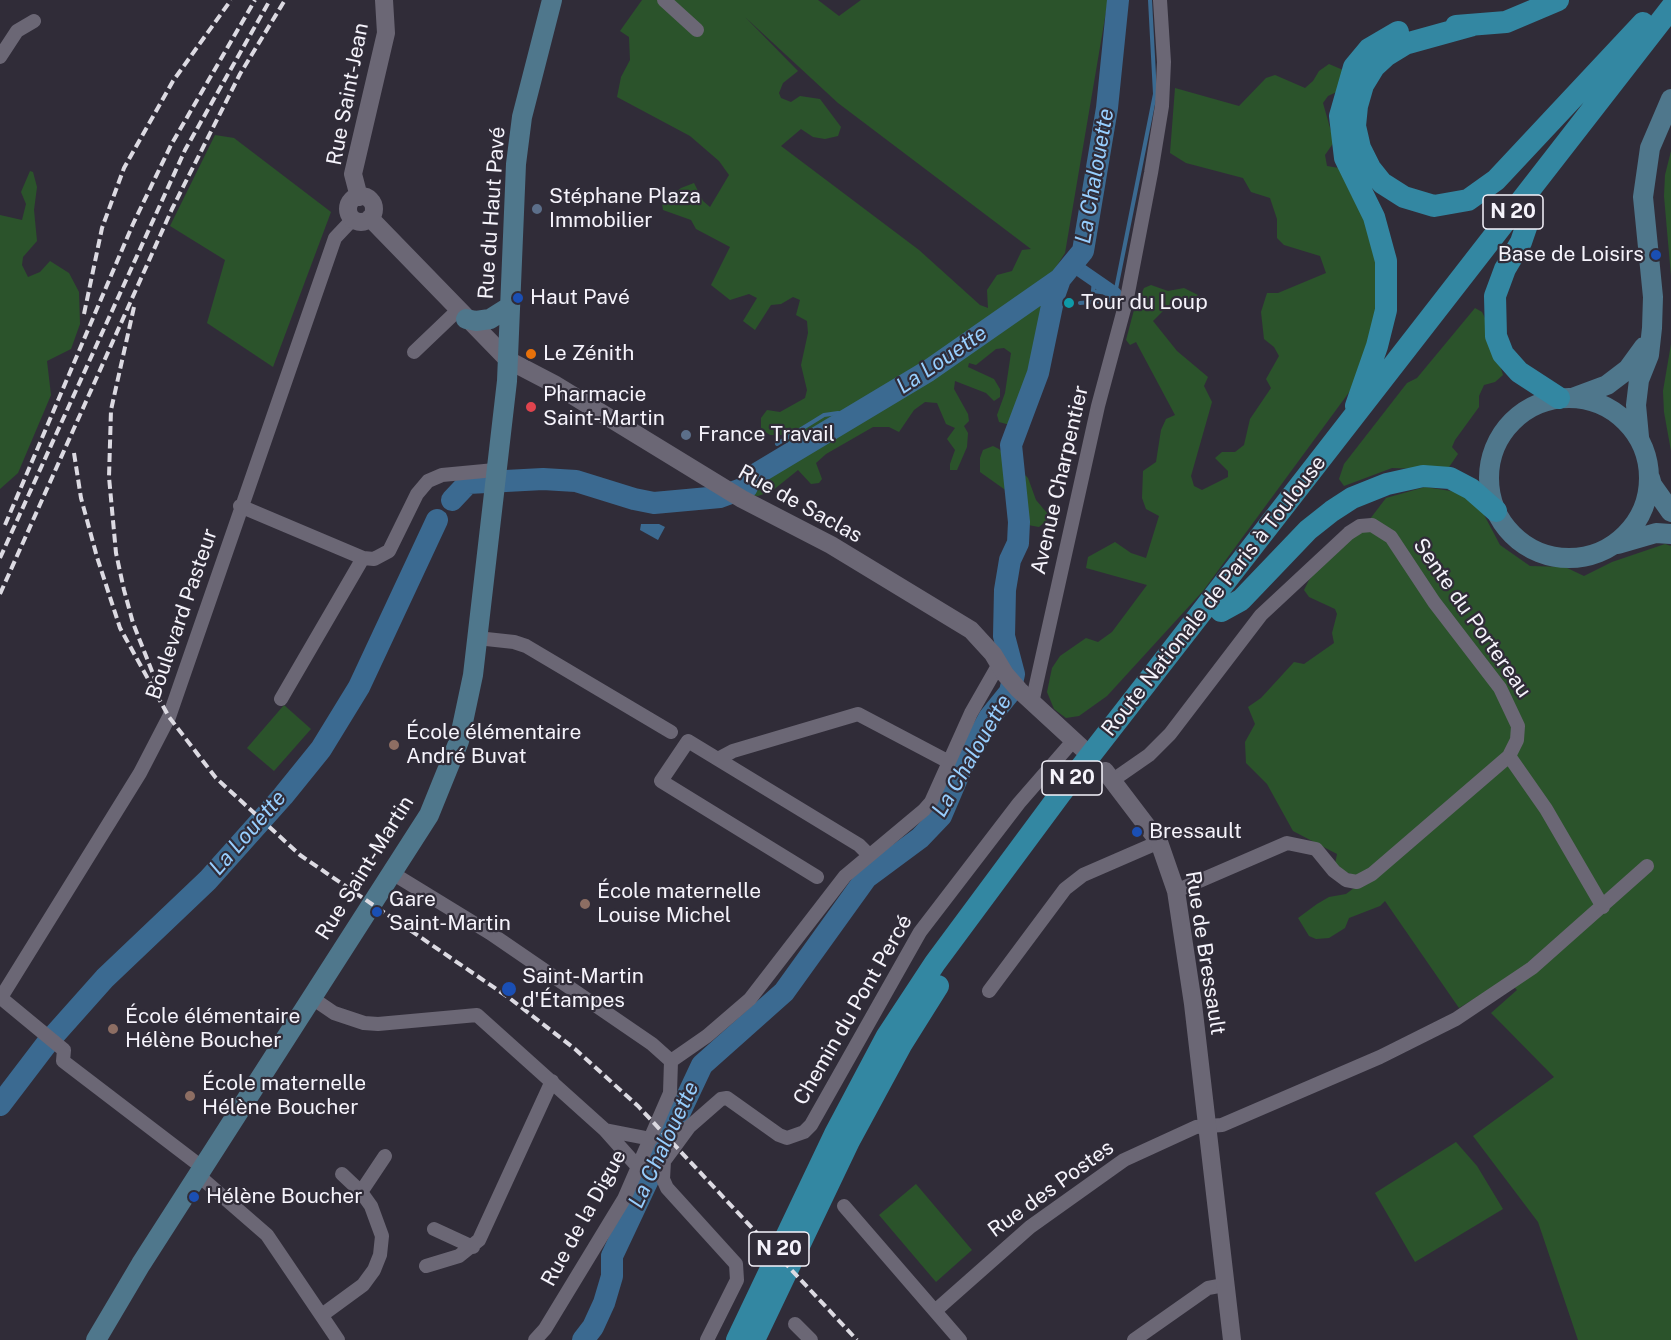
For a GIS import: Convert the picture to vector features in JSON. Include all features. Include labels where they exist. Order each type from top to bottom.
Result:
[{"type":"main road","name":"Rue du Haut Pavé","points":[[507,360],[516,164],[522,117],[552,0]]},
{"type":"main road","points":[[1354,415],[1386,310],[1386,261],[1374,217],[1345,158],[1341,116],[1354,67],[1369,49],[1410,26],[1470,26],[1506,22],[1558,0]]},
{"type":"main road","points":[[1470,26],[1405,44],[1387,55],[1374,67],[1363,85],[1357,106],[1355,126],[1360,148],[1370,168],[1382,183],[1404,197],[1434,206],[1468,200],[1496,180],[1641,24],[1669,0]]},
{"type":"main road","name":"Route Nationale de Paris à Toulouse","points":[[736,1340],[834,1134],[887,1036],[935,963],[1061,793],[1671,8]]},
{"type":"main road","name":"Route Nationale de Paris à Toulouse","points":[[754,1340],[849,1141],[901,1045],[996,901],[1671,30]]},
{"type":"main road","points":[[1639,437],[1636,405],[1652,328],[1653,297],[1643,197],[1650,148],[1671,99]]},
{"type":"main road","points":[[1532,210],[1521,242],[1505,269],[1495,296],[1496,336],[1503,354],[1519,372],[1565,398],[1608,408],[1620,415],[1639,437],[1646,452],[1650,478],[1642,513],[1628,533],[1610,548]]},
{"type":"main road","points":[[462,315],[476,321],[490,320],[509,307]]},
{"type":"main road","points":[[1496,511],[1489,476],[1490,462],[1501,436],[1525,411],[1607,385],[1628,369],[1642,352],[1652,328]]},
{"type":"main road","name":"Rue Saint-Martin","points":[[96,1340],[200,1172],[429,815],[453,758],[469,704],[507,360]]},
{"type":"main road","points":[[1221,612],[1241,600],[1308,530],[1332,511],[1387,484],[1423,476],[1450,478],[1471,489],[1496,511],[1512,535],[1541,554],[1575,559],[1648,535],[1671,534]]},
{"type":"main road","points":[[1650,478],[1671,512]]},
{"type":"street","points":[[664,0],[697,30]]},
{"type":"street","name":"Avenue Charpentier","points":[[1032,703],[1098,406],[1127,298],[1162,106],[1164,62],[1160,0]]},
{"type":"street","name":"Rue Saint-Jean","points":[[361,219],[373,213],[372,203],[365,197],[359,197],[353,174],[383,53],[388,5]]},
{"type":"street","points":[[0,57],[17,31],[34,21]]},
{"type":"street","points":[[361,219],[507,360]]},
{"type":"street","name":"Boulevard Pasteur","points":[[0,998],[159,739],[171,711],[240,506],[335,238],[361,219]]},
{"type":"street","points":[[414,352],[462,315]]},
{"type":"street","name":"Rue de Saclas","points":[[507,360],[554,384],[740,498],[831,545],[942,611],[971,630],[993,654],[1002,669]]},
{"type":"street","points":[[240,506],[363,558],[379,558],[389,551],[417,494],[428,481],[442,475],[494,478]]},
{"type":"street","name":"Sente du Portereau","points":[[1109,776],[1149,755],[1170,734],[1261,615],[1331,548],[1360,526],[1372,525],[1391,537],[1434,602],[1500,688],[1518,726],[1517,740],[1509,756]]},
{"type":"street","points":[[281,699],[363,558]]},
{"type":"street","points":[[477,638],[514,642],[526,646],[671,732]]},
{"type":"street","points":[[392,873],[490,933],[652,1044],[671,1061],[707,1036],[750,999],[827,899],[868,854],[931,802],[971,713],[1002,669],[1032,703],[1078,745]]},
{"type":"street","points":[[718,759],[733,751],[858,714],[949,762]]},
{"type":"street","points":[[817,877],[661,781],[688,741],[859,845],[868,854]]},
{"type":"street","name":"Chemin du Pont Percé","points":[[707,1340],[737,1280],[736,1264],[668,1188],[663,1179],[664,1161],[689,1127],[721,1099],[728,1098],[787,1138],[804,1132],[811,1125],[920,932],[1019,803],[1078,745]]},
{"type":"street","points":[[1176,891],[1287,843],[1316,849],[1334,871],[1346,880],[1357,882],[1372,874],[1509,756],[1546,809],[1603,908]]},
{"type":"street","name":"Rue de Bressault","points":[[1109,776],[1159,842],[1176,891],[1193,1004],[1232,1340]]},
{"type":"street","points":[[989,991],[1065,889],[1083,875],[1159,842]]},
{"type":"street","name":"Rue des Postes","points":[[935,1311],[1030,1227],[1124,1160],[1196,1126],[1222,1125],[1380,1057],[1456,1019],[1532,968],[1603,908],[1647,866]]},
{"type":"street","points":[[0,998],[58,1044],[64,1050],[63,1061],[200,1172],[267,1235],[338,1340]]},
{"type":"street","points":[[312,998],[334,1012],[364,1023],[378,1024],[477,1015],[605,1130],[638,1167]]},
{"type":"street","name":"Rue de la Digue","points":[[535,1340],[545,1329],[624,1199],[670,1093],[671,1061]]},
{"type":"street","points":[[426,1266],[459,1256],[479,1240],[552,1082]]},
{"type":"street","points":[[605,1130],[651,1139]]},
{"type":"street","points":[[361,1192],[385,1156]]},
{"type":"street","points":[[322,1316],[363,1285],[374,1270],[380,1255],[382,1236],[378,1221],[361,1192],[342,1174]]},
{"type":"street","points":[[844,1206],[960,1340]]},
{"type":"street","points":[[434,1228],[473,1246]]},
{"type":"street","points":[[1134,1340],[1208,1288],[1224,1285]]},
{"type":"street","points":[[795,1324],[811,1340]]},
{"type":"green space","points":[[642,0],[818,0],[839,16],[861,0],[1108,0],[1065,253],[1056,267],[1042,313],[1050,340],[1050,371],[1044,378],[1027,372],[1021,398],[1027,422],[1021,428],[999,422],[997,415],[1005,393],[1011,353],[1004,348],[996,349],[976,365],[969,363],[968,367],[994,379],[1000,389],[1000,397],[994,401],[986,393],[955,381],[954,389],[968,414],[969,421],[964,426],[968,433],[967,447],[957,470],[950,470],[955,450],[947,439],[955,428],[946,424],[937,403],[925,402],[914,410],[899,432],[889,427],[873,427],[826,454],[816,463],[822,479],[819,483],[811,484],[798,470],[772,491],[758,496],[749,495],[745,487],[778,461],[789,441],[788,435],[770,435],[761,429],[761,418],[767,410],[780,412],[805,398],[807,390],[801,365],[808,333],[807,321],[796,315],[800,300],[793,297],[781,304],[771,305],[755,330],[743,321],[757,298],[749,294],[730,300],[711,285],[730,247],[696,229],[691,220],[663,210],[662,203],[681,188],[694,183],[703,201],[710,207],[729,175],[719,161],[690,136],[617,97],[621,77],[630,60],[629,37],[620,31]],"holes":[[[745,17],[838,103],[1031,249],[1022,250],[1012,271],[997,275],[987,290],[988,308],[980,305],[919,250],[781,146],[801,129],[813,137],[825,139],[838,136],[841,127],[820,99],[800,96],[791,102],[781,98],[779,93],[783,83],[798,71]]]},
{"type":"green space","points":[[1329,64],[1350,73],[1343,89],[1328,96],[1323,103],[1334,142],[1325,155],[1327,166],[1339,168],[1363,185],[1384,296],[1361,376],[1203,591],[1107,696],[1079,716],[1066,718],[1054,709],[1047,692],[1052,668],[1060,656],[1086,638],[1098,642],[1112,632],[1147,585],[1086,568],[1088,557],[1115,542],[1131,553],[1146,558],[1159,516],[1146,509],[1142,498],[1143,471],[1156,462],[1161,430],[1166,419],[1175,415],[1136,342],[1130,345],[1126,340],[1134,310],[1144,288],[1151,285],[1168,291],[1184,288],[1198,295],[1195,299],[1175,299],[1153,321],[1177,351],[1208,377],[1204,386],[1212,402],[1191,476],[1194,486],[1202,490],[1228,477],[1228,471],[1215,458],[1222,452],[1235,452],[1244,445],[1250,419],[1271,388],[1266,379],[1279,356],[1274,347],[1264,339],[1261,312],[1267,293],[1278,293],[1326,273],[1320,256],[1284,245],[1277,238],[1277,219],[1270,198],[1251,192],[1243,178],[1186,163],[1170,153],[1175,88],[1239,106],[1266,78],[1275,75],[1305,88],[1319,71]]},
{"type":"green space","points":[[215,135],[234,138],[331,212],[273,367],[207,323],[225,260],[170,226]]},
{"type":"green space","points":[[1671,151],[1671,276],[1664,196],[1665,175]]},
{"type":"green space","points":[[30,171],[33,172],[37,187],[34,210],[37,241],[23,257],[22,265],[28,277],[40,272],[50,261],[69,273],[79,292],[80,324],[71,349],[47,361],[51,395],[18,473],[0,489],[0,215],[22,220],[26,204],[21,192]]},
{"type":"green space","points":[[1475,308],[1482,312],[1486,320],[1503,375],[1495,382],[1484,385],[1479,396],[1479,407],[1455,440],[1452,447],[1458,454],[1447,470],[1392,468],[1344,486],[1339,479],[1344,464],[1407,383],[1417,378]]},
{"type":"green space","points":[[1671,344],[1671,451],[1663,391]]},
{"type":"green space","points":[[993,446],[999,449],[1028,478],[1036,500],[1047,513],[1047,520],[1039,527],[1028,525],[1011,494],[980,472],[980,458],[983,450]]},
{"type":"green space","points":[[1425,487],[1457,492],[1481,509],[1500,545],[1530,566],[1565,567],[1584,576],[1612,562],[1665,544],[1671,546],[1671,1340],[1578,1340],[1538,1222],[1473,1136],[1554,1077],[1491,1013],[1517,990],[1507,979],[1459,1008],[1385,901],[1380,906],[1349,918],[1345,928],[1329,938],[1316,939],[1309,936],[1298,918],[1329,897],[1346,894],[1362,882],[1354,875],[1340,870],[1335,864],[1337,854],[1293,831],[1267,784],[1246,763],[1245,742],[1255,724],[1248,707],[1261,698],[1294,662],[1304,664],[1334,643],[1332,633],[1337,614],[1335,609],[1309,597],[1304,590],[1309,580],[1327,557],[1360,532],[1386,498]]},
{"type":"green space","points":[[284,705],[311,729],[274,771],[247,748]]},
{"type":"green space","points":[[1456,1142],[1477,1166],[1503,1209],[1415,1262],[1375,1193]]},
{"type":"green space","points":[[916,1184],[972,1250],[936,1282],[879,1215]]},
{"type":"water","points":[[641,524],[659,524],[665,527],[658,540],[640,530]]},
{"type":"waterway","name":"La Chalouette","points":[[583,1340],[593,1327],[604,1303],[612,1276],[612,1256],[702,1065],[784,992],[866,878],[920,838],[941,816],[961,769],[989,718],[1010,692],[1014,674],[1004,636],[1005,590],[1010,560],[1018,543],[1019,522],[1011,445],[1038,373],[1054,296],[1060,279],[1083,251],[1107,108],[1118,0]]},
{"type":"waterway","points":[[1080,303],[1112,300],[1115,294],[1155,94],[1150,0]]},
{"type":"waterway","points":[[1073,265],[1094,279],[1093,291],[1115,294]]},
{"type":"waterway","points":[[1073,265],[1115,294]]},
{"type":"waterway","name":"La Louette","points":[[452,500],[468,483],[543,479],[576,481],[654,503],[720,497],[747,487],[748,479],[928,371],[1060,279]]},
{"type":"waterway","points":[[777,444],[824,415],[838,413],[854,417]]},
{"type":"waterway","name":"La Louette","points":[[0,1105],[48,1042],[105,978],[208,880],[283,796],[321,749],[359,687],[437,520]]},
{"type":"railway","points":[[84,314],[102,228],[124,168],[173,81],[231,0]]},
{"type":"railway","points":[[5,525],[133,224],[171,145],[255,0]]},
{"type":"railway","points":[[0,558],[185,150],[270,0]]},
{"type":"railway","points":[[0,594],[172,209],[240,74],[285,0]]},
{"type":"railway","points":[[134,307],[111,410],[109,477],[116,553],[124,590],[133,623],[157,684]]},
{"type":"railway","points":[[74,453],[81,498],[120,628],[169,717],[216,778],[300,855],[508,997],[575,1049],[638,1106],[857,1340]]},
{"type":"place","name":"Stéphane Plaza Immobilier","points":[[537,209]]},
{"type":"place","name":"Base de Loisirs","points":[[1656,255]]},
{"type":"place","name":"Haut Pavé","points":[[518,298]]},
{"type":"place","name":"Tour du Loup","points":[[1069,303]]},
{"type":"place","name":"Le Zénith","points":[[531,354]]},
{"type":"place","name":"Pharmacie Saint-Martin","points":[[531,407]]},
{"type":"place","name":"France Travail","points":[[686,435]]},
{"type":"place","name":"École élémentaire André Buvat","points":[[394,745]]},
{"type":"place","name":"Bressault","points":[[1137,832]]},
{"type":"place","name":"École maternelle Louise Michel","points":[[585,904]]},
{"type":"place","name":"Gare Saint-Martin","points":[[377,912]]},
{"type":"place","name":"Saint-Martin d'Étampes","points":[[509,989]]},
{"type":"place","name":"École élémentaire Hélène Boucher","points":[[113,1029]]},
{"type":"place","name":"École maternelle Hélène Boucher","points":[[190,1096]]},
{"type":"place","name":"Hélène Boucher","points":[[194,1197]]}]
